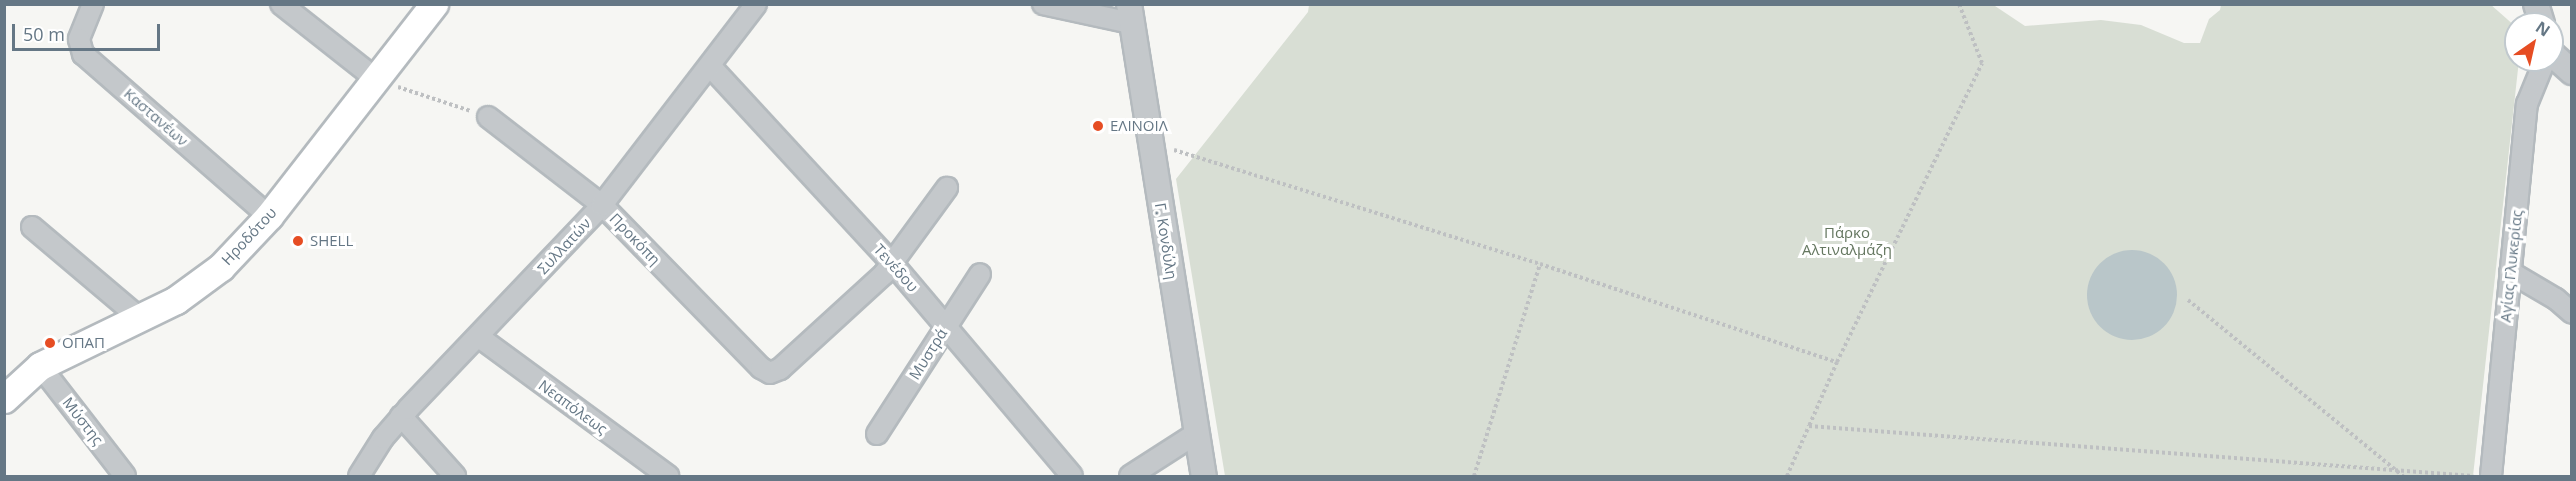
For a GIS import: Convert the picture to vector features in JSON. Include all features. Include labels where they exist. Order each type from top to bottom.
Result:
[{"type":"main road","name":"Ηροδότου","points":[[4,399],[40,366],[141,319],[200,285],[269,216],[434,4]]},
{"type":"street","name":"Καστανέων","points":[[93,4],[79,39],[83,54],[269,216]]},
{"type":"street","points":[[281,4],[376,79]]},
{"type":"street","name":"Συλλατών","points":[[359,477],[401,416],[479,337],[602,205],[711,67],[756,4]]},
{"type":"street","points":[[1043,4],[1130,14]]},
{"type":"street","name":"Γ. Κονδύλη","points":[[1130,14],[1204,477]]},
{"type":"street","name":"Τενέδου","points":[[711,67],[893,264],[1072,477]]},
{"type":"street","name":"Αγίας Γλυκερίας","points":[[2491,477],[2527,104],[2540,72]]},
{"type":"street","name":"Προκόπη","points":[[488,117],[602,205],[761,368],[771,372],[780,369],[893,264]]},
{"type":"street","points":[[893,264],[947,188]]},
{"type":"street","points":[[32,227],[141,319]]},
{"type":"street","points":[[2510,272],[2556,299],[2571,313]]},
{"type":"street","name":"Μυστρά","points":[[877,434],[980,274]]},
{"type":"street","name":"Νεαπόλεως","points":[[479,337],[668,477]]},
{"type":"street","name":"Μύστης","points":[[40,366],[125,477]]},
{"type":"street","points":[[401,416],[454,477]]},
{"type":"street","points":[[1130,477],[1197,433]]},
{"type":"path","points":[[1786,477],[1837,362],[1982,63],[1979,48],[1959,4]]},
{"type":"path","points":[[376,79],[488,117]]},
{"type":"path","points":[[1150,143],[1540,264],[1837,362]]},
{"type":"path","points":[[1473,477],[1540,264]]},
{"type":"path","points":[[2188,300],[2403,477]]},
{"type":"path","points":[[1809,426],[2473,476]]},
{"type":"green space","name":"Πάρκο Αλτιναλμάζη","points":[[1992,4],[2025,26],[2101,20],[2141,25],[2184,43],[2200,43],[2209,19],[2220,10],[2221,5],[2490,4],[2504,16],[2504,72],[2518,72],[2473,476],[1225,476],[1176,179],[1308,12],[1309,5]]},
{"type":"shaded area","points":[[2132,250],[2149,253],[2164,263],[2174,278],[2177,295],[2174,312],[2164,327],[2149,337],[2132,340],[2115,337],[2100,327],[2090,312],[2087,295],[2090,278],[2100,263],[2115,253]]},
{"type":"place","name":"ΕΛΙΝΟΙΛ","points":[[1098,126]]},
{"type":"place","name":"SHELL","points":[[298,241]]},
{"type":"place","name":"ΟΠΑΠ","points":[[50,343]]}]
